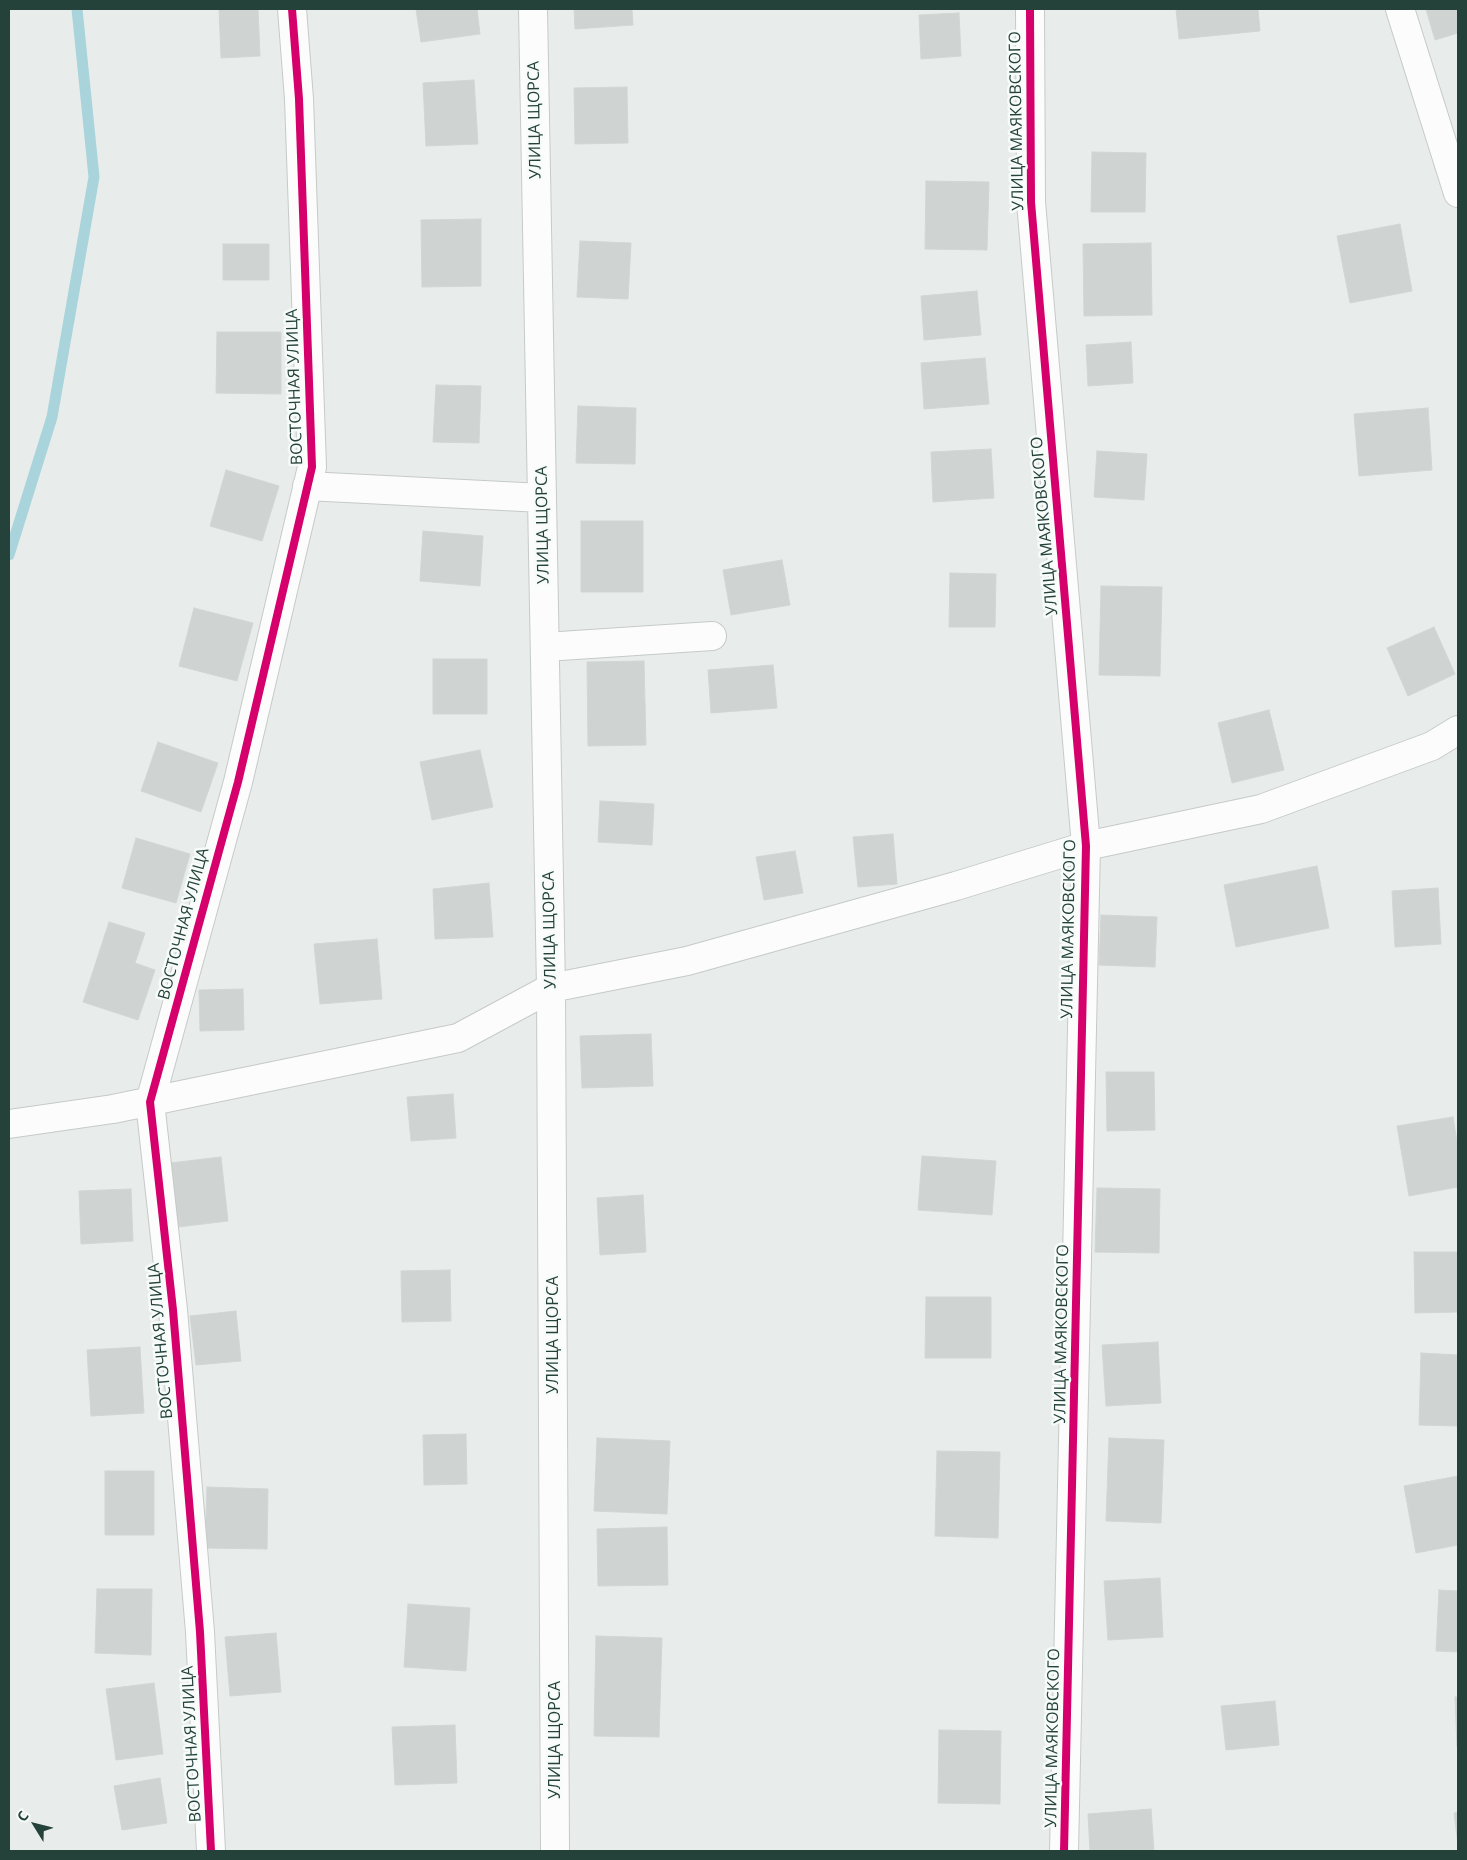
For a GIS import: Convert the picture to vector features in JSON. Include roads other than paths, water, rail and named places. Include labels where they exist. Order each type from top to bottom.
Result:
[{"type":"street","name":"ВОСТОЧНАЯ УЛИЦА","points":[[211,1851],[198,1612],[173,1310],[150,1102],[238,782],[312,468],[298,99],[292,9]]},
{"type":"street","name":"УЛИЦА ЩОРСА","points":[[533,9],[551,988],[555,1851]]},
{"type":"street","name":"УЛИЦА МАЯКОВСКОГО","points":[[1030,9],[1031,202],[1086,846],[1064,1851]]},
{"type":"street","points":[[1400,9],[1458,193]]},
{"type":"street","points":[[307,486],[542,498]]},
{"type":"street","points":[[545,647],[712,636]]},
{"type":"street","points":[[9,1124],[150,1102],[458,1038],[551,988],[687,962],[956,886],[1086,846],[1261,809],[1432,746],[1458,730]]},
{"type":"waterway","points":[[9,555],[52,417],[94,177],[77,9]]}]
